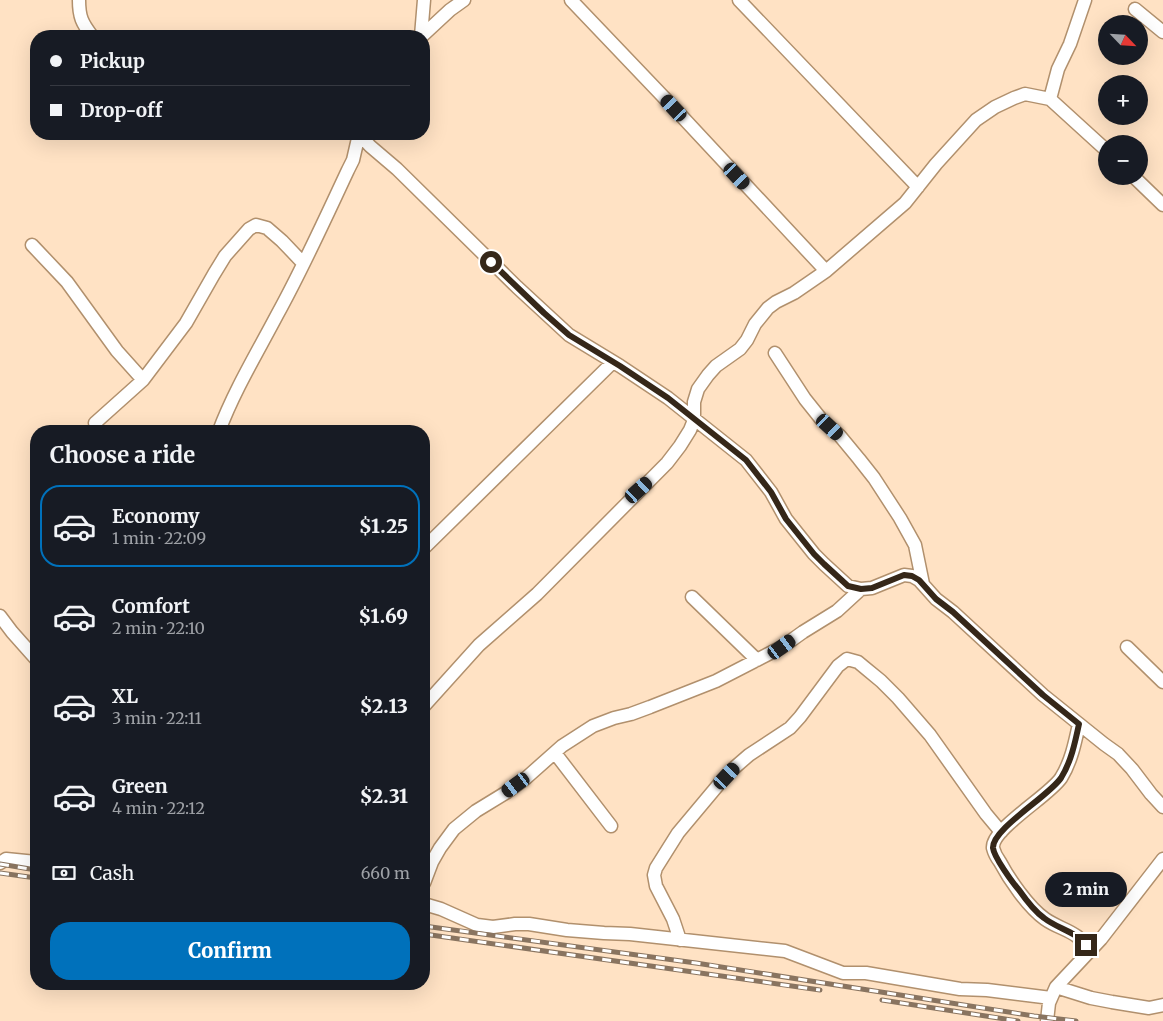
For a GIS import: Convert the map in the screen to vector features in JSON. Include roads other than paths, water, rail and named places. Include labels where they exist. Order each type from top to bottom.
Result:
[{"type":"street","points":[[79,0],[79,11],[83,26],[87,30]]},
{"type":"street","points":[[422,30],[424,0]]},
{"type":"street","points":[[428,30],[464,0]]},
{"type":"street","points":[[571,0],[826,271]]},
{"type":"street","points":[[739,0],[918,186]]},
{"type":"street","points":[[1050,99],[1058,69],[1070,44],[1085,0]]},
{"type":"street","points":[[1135,8],[1163,32]]},
{"type":"street","points":[[430,699],[479,645],[537,594],[667,463],[690,430],[694,420],[694,402],[698,389],[716,366],[740,349],[755,324],[768,308],[826,271],[906,203],[936,164],[976,120],[995,107],[1025,94],[1050,99],[1098,143]]},
{"type":"street","points":[[221,425],[353,160],[358,140]]},
{"type":"street","points":[[364,140],[397,169],[544,313],[578,341],[668,398],[746,460],[771,492],[786,519],[824,564],[848,586],[861,589],[872,588],[904,575],[912,576],[1043,695],[1118,754],[1163,807]]},
{"type":"street","points":[[1142,185],[1163,205]]},
{"type":"street","points":[[95,423],[143,380],[186,323],[225,256],[249,229],[256,225],[268,228],[303,264]]},
{"type":"street","points":[[32,244],[67,282],[117,351],[143,380]]},
{"type":"street","points":[[775,353],[805,399],[859,459],[895,510],[915,545],[923,584]]},
{"type":"street","points":[[430,542],[613,362]]},
{"type":"street","points":[[430,869],[436,855],[454,829],[526,778],[562,746],[593,726],[638,712],[716,681],[782,647],[837,611],[861,589]]},
{"type":"street","points":[[692,597],[757,660]]},
{"type":"street","points":[[0,616],[30,652]]},
{"type":"street","points":[[1127,647],[1163,682]]},
{"type":"street","points":[[680,940],[673,919],[656,886],[654,875],[656,868],[678,833],[719,784],[749,755],[790,728],[838,666],[847,659],[864,666],[898,698],[930,735],[1001,832]]},
{"type":"street","points":[[1079,724],[1073,753],[1060,779],[994,839],[993,849],[1005,871],[1034,908],[1045,919],[1081,938],[1089,952]]},
{"type":"street","points":[[555,753],[611,826]]},
{"type":"street","points":[[0,863],[6,859],[30,861]]},
{"type":"street","points":[[1047,1021],[1049,1003],[1054,992],[1114,923],[1163,859]]},
{"type":"street","points":[[430,906],[478,925],[493,927],[529,924],[567,930],[784,951],[843,973],[866,973],[960,989],[1054,992],[1149,1008],[1163,1005]]},
{"type":"railway","points":[[0,864],[30,869]]},
{"type":"railway","points":[[0,873],[30,877]]},
{"type":"railway","points":[[430,927],[696,963],[1076,1021]]},
{"type":"railway","points":[[430,935],[820,990]]},
{"type":"railway","points":[[882,1000],[1018,1021]]}]
